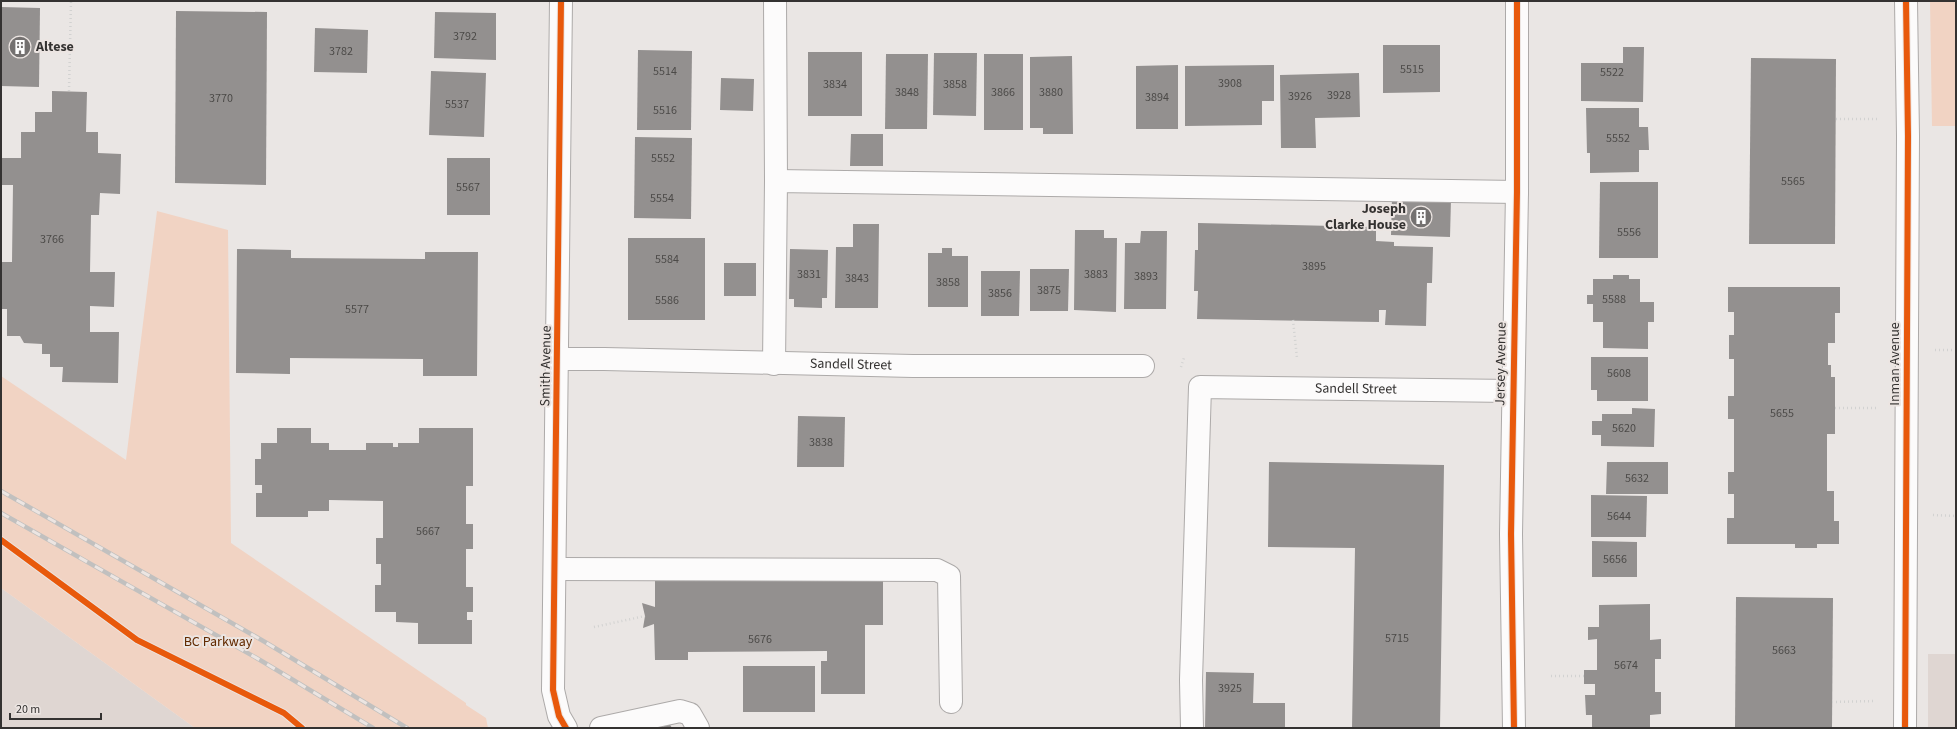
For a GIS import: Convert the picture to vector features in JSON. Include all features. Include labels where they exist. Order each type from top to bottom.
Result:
[{"type":"street","name":"Smith Avenue","points":[[561,1],[553,690],[563,722]]},
{"type":"street","points":[[774,364],[776,182],[775,1]]},
{"type":"street","name":"Jersey Avenue","points":[[1514,728],[1511,534],[1512,392],[1517,192],[1517,1]]},
{"type":"street","name":"Inman Avenue","points":[[1904,728],[1908,143],[1906,1]]},
{"type":"street","points":[[776,182],[1517,192]]},
{"type":"street","name":"Sandell Street","points":[[558,359],[913,366],[1143,366]]},
{"type":"street","name":"Sandell Street","points":[[1192,728],[1200,387],[1512,392]]},
{"type":"street","points":[[555,568],[938,570],[949,576],[951,702]]},
{"type":"street","points":[[601,728],[680,711],[690,714],[698,728]]},
{"type":"path","points":[[69,91],[71,1]]},
{"type":"path","points":[[1836,119],[1877,119]]},
{"type":"path","points":[[1293,320],[1297,358]]},
{"type":"path","points":[[1935,350],[1956,350]]},
{"type":"path","points":[[1835,408],[1878,408]]},
{"type":"path","points":[[1933,515],[1956,516]]},
{"type":"path","points":[[594,627],[645,616]]},
{"type":"path","points":[[1551,676],[1584,676]]},
{"type":"path","points":[[1832,702],[1876,701]]},
{"type":"shaded area","points":[[1,588],[195,728],[1,728]]},
{"type":"shaded area","points":[[1928,654],[1956,654],[1956,728],[1928,728]]},
{"type":"green space","points":[[1930,1],[1956,1],[1956,126],[1932,126]]},
{"type":"green space","name":"BC Parkway","points":[[157,211],[228,230],[231,543],[466,703],[466,705],[486,718],[488,728],[195,728],[1,588],[1,376],[126,460]]},
{"type":"building","name":"Altese","points":[[1,7],[40,8],[39,87],[1,86]]},
{"type":"building","points":[[176,11],[267,12],[266,185],[175,183]]},
{"type":"building","points":[[435,12],[496,13],[496,60],[434,58]]},
{"type":"building","points":[[315,28],[368,30],[367,73],[314,72]]},
{"type":"building","points":[[1383,45],[1440,45],[1440,92],[1383,93]]},
{"type":"building","points":[[1623,47],[1644,47],[1643,102],[1581,101],[1581,63],[1623,63]]},
{"type":"building","points":[[638,50],[692,51],[691,130],[637,130]]},
{"type":"building","points":[[808,52],[862,52],[862,116],[808,116]]},
{"type":"building","points":[[934,53],[977,53],[976,116],[933,115]]},
{"type":"building","points":[[886,54],[928,54],[927,129],[885,129]]},
{"type":"building","points":[[984,54],[1023,54],[1023,130],[984,130]]},
{"type":"building","points":[[1072,56],[1073,134],[1043,134],[1043,128],[1030,128],[1030,57]]},
{"type":"building","points":[[1751,58],[1836,59],[1835,244],[1749,244]]},
{"type":"building","points":[[1178,65],[1178,129],[1136,129],[1136,66]]},
{"type":"building","points":[[1274,65],[1274,101],[1262,101],[1262,125],[1185,126],[1185,66]]},
{"type":"building","points":[[431,71],[486,73],[484,137],[429,135]]},
{"type":"building","points":[[1359,73],[1360,117],[1315,118],[1316,148],[1281,148],[1280,75]]},
{"type":"building","points":[[721,78],[754,79],[753,111],[720,110]]},
{"type":"building","points":[[52,91],[87,92],[86,132],[98,132],[98,153],[121,154],[120,194],[100,193],[99,215],[91,215],[90,272],[115,272],[114,307],[90,306],[90,332],[119,332],[118,383],[62,382],[63,367],[50,367],[50,354],[42,354],[42,344],[24,343],[20,336],[7,336],[7,309],[1,309],[1,262],[12,262],[13,185],[1,185],[1,158],[21,158],[21,132],[35,132],[35,112],[52,112]]},
{"type":"building","points":[[1586,108],[1639,108],[1639,127],[1648,127],[1649,150],[1639,150],[1639,172],[1590,173],[1590,153],[1587,153]]},
{"type":"building","points":[[851,134],[883,134],[883,166],[850,166]]},
{"type":"building","points":[[635,137],[692,138],[691,219],[634,218]]},
{"type":"building","points":[[447,158],[490,158],[490,215],[447,215]]},
{"type":"building","points":[[1600,182],[1658,182],[1658,258],[1599,258]]},
{"type":"building","name":"Joseph Clarke House","points":[[1392,198],[1451,199],[1450,237],[1391,235]]},
{"type":"building","points":[[1198,223],[1376,227],[1376,241],[1394,242],[1394,246],[1433,247],[1432,283],[1427,283],[1426,326],[1385,325],[1386,310],[1379,310],[1379,322],[1197,319],[1198,291],[1194,291],[1195,250],[1198,250]]},
{"type":"building","points":[[853,224],[879,224],[878,308],[835,308],[836,247],[853,247]]},
{"type":"building","points":[[1075,230],[1104,230],[1104,238],[1117,238],[1116,312],[1074,310]]},
{"type":"building","points":[[1141,231],[1167,231],[1166,309],[1124,309],[1125,243],[1140,243]]},
{"type":"building","points":[[628,238],[705,238],[705,320],[628,320]]},
{"type":"building","points":[[942,248],[952,248],[952,256],[968,256],[968,307],[928,307],[928,253],[942,253]]},
{"type":"building","points":[[237,249],[291,250],[291,258],[425,259],[425,252],[478,252],[477,376],[423,376],[423,359],[290,358],[290,374],[236,373]]},
{"type":"building","points":[[790,249],[828,250],[827,298],[822,298],[822,308],[794,307],[794,299],[789,299]]},
{"type":"building","points":[[724,263],[756,263],[756,296],[724,296]]},
{"type":"building","points":[[1030,269],[1069,269],[1068,311],[1030,311]]},
{"type":"building","points":[[981,271],[1020,271],[1019,316],[981,316]]},
{"type":"building","points":[[1613,275],[1629,275],[1629,279],[1640,279],[1640,302],[1654,302],[1654,322],[1648,322],[1648,349],[1603,348],[1603,322],[1593,322],[1593,304],[1587,304],[1587,295],[1593,295],[1593,279],[1613,279]]},
{"type":"building","points":[[1728,287],[1840,287],[1840,313],[1835,313],[1835,343],[1828,343],[1828,365],[1831,365],[1831,377],[1835,377],[1835,434],[1827,434],[1827,491],[1834,491],[1834,521],[1839,521],[1839,544],[1817,544],[1817,548],[1795,548],[1795,544],[1727,544],[1727,518],[1734,518],[1734,494],[1728,494],[1728,472],[1734,472],[1734,419],[1728,419],[1728,396],[1734,396],[1734,359],[1729,359],[1729,335],[1734,335],[1734,312],[1728,312]]},
{"type":"building","points":[[1591,357],[1648,357],[1648,401],[1597,401],[1597,390],[1591,390]]},
{"type":"building","points":[[1632,408],[1655,409],[1654,447],[1601,446],[1601,435],[1592,435],[1592,421],[1602,421],[1602,414],[1632,414]]},
{"type":"building","points":[[798,416],[845,417],[844,467],[797,467]]},
{"type":"building","points":[[277,428],[311,428],[311,443],[329,443],[329,450],[366,450],[366,443],[393,443],[393,447],[398,447],[398,443],[419,443],[419,428],[473,428],[473,486],[466,486],[466,524],[473,524],[473,549],[466,549],[466,587],[473,587],[473,612],[467,612],[467,620],[472,620],[472,644],[418,644],[418,623],[396,622],[396,612],[375,612],[375,585],[381,585],[381,564],[376,564],[376,538],[383,538],[383,501],[329,500],[329,511],[308,511],[308,517],[256,517],[256,493],[262,493],[262,485],[255,485],[255,459],[261,459],[261,443],[277,443]]},
{"type":"building","points":[[1269,462],[1444,465],[1440,728],[1352,728],[1355,548],[1268,547]]},
{"type":"building","points":[[1607,462],[1668,462],[1668,494],[1606,494]]},
{"type":"building","points":[[1591,495],[1647,496],[1646,537],[1591,537]]},
{"type":"building","points":[[1592,541],[1637,542],[1637,577],[1592,577]]},
{"type":"building","points":[[655,577],[686,577],[686,581],[840,580],[883,577],[883,625],[865,625],[865,694],[821,694],[821,661],[827,661],[827,651],[688,652],[688,660],[655,660],[654,624],[643,628],[645,616],[642,603],[655,607]]},
{"type":"building","points":[[1736,597],[1833,598],[1832,728],[1735,728]]},
{"type":"building","points":[[1650,604],[1650,640],[1661,639],[1661,659],[1655,659],[1655,692],[1661,692],[1661,714],[1650,715],[1650,728],[1592,728],[1592,715],[1586,715],[1585,695],[1595,695],[1595,684],[1584,684],[1584,670],[1597,670],[1597,639],[1588,640],[1588,627],[1599,627],[1599,605]]},
{"type":"building","points":[[743,666],[815,666],[815,712],[743,712]]},
{"type":"building","points":[[1206,672],[1254,673],[1253,703],[1285,703],[1285,728],[1205,728]]},
{"type":"building","points":[[669,723],[672,728],[661,728]]},
{"type":"railway","points":[[1,491],[265,642],[407,728]]},
{"type":"railway","points":[[1,513],[260,660],[373,728]]},
{"type":"cycle path","points":[[561,1],[553,690],[559,716],[566,728]]},
{"type":"cycle path","points":[[1514,728],[1511,534],[1517,192],[1517,1]]},
{"type":"cycle path","points":[[1905,728],[1908,136],[1906,1]]},
{"type":"cycle path","points":[[1,540],[137,640],[284,713],[302,728]]},
{"type":"place","name":"Altese","points":[[20,47]]},
{"type":"place","name":"Joseph Clarke House","points":[[1421,217]]}]
